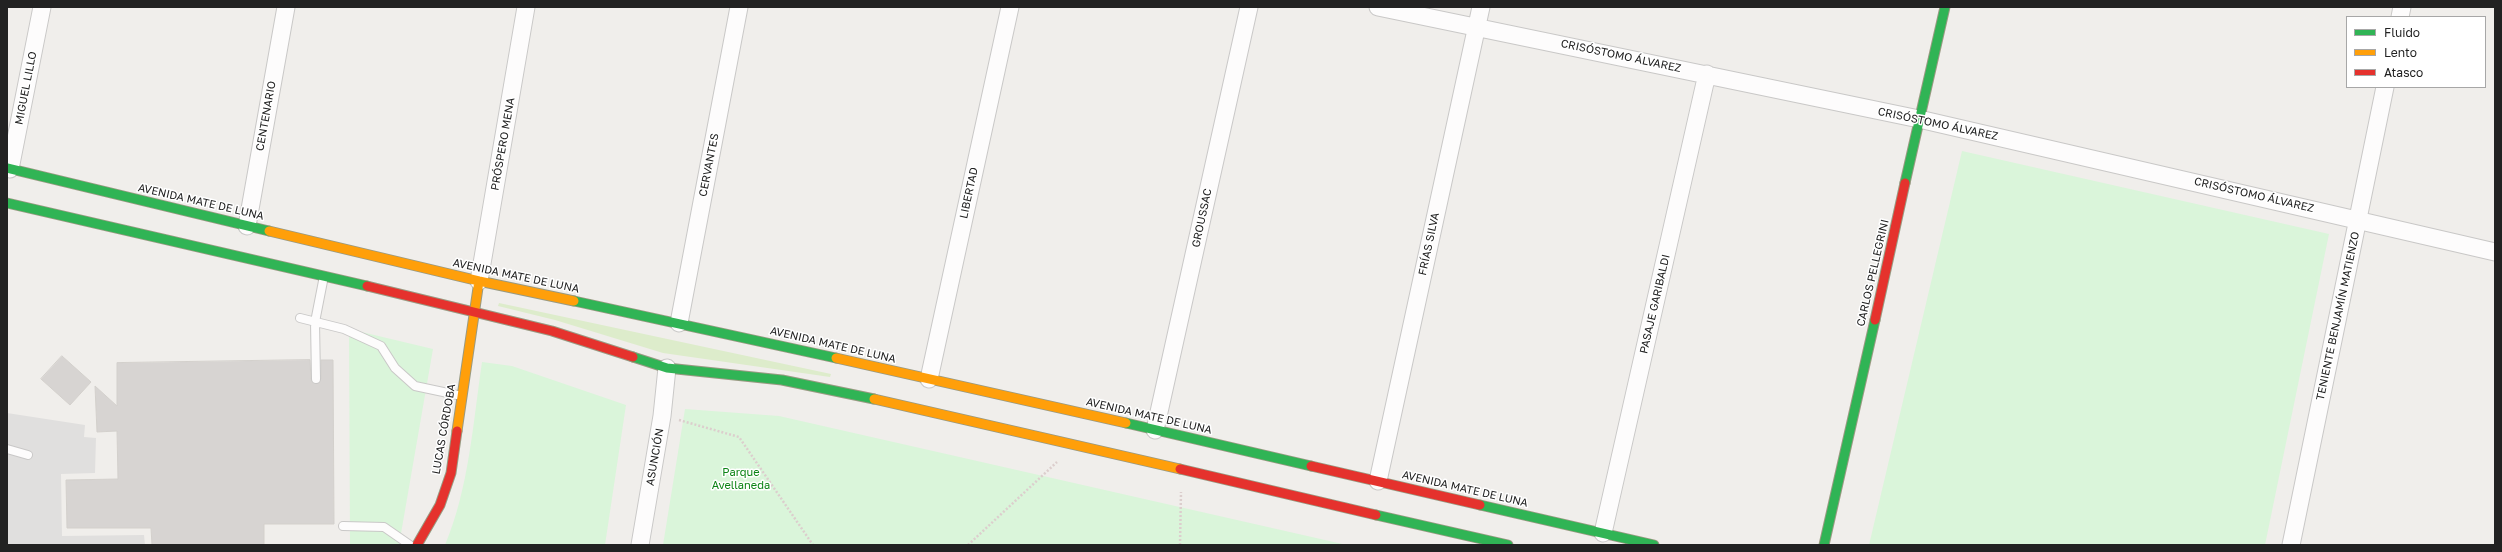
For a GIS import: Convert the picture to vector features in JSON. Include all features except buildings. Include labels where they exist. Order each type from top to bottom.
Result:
[{"type":"main road","name":"CARLOS PELLEGRINI","points":[[1824,545],[1945,7]]},
{"type":"main road","name":"AVENIDA MATE DE LUNA","points":[[9,168],[479,281],[679,323],[929,379],[1654,545]]},
{"type":"main road","points":[[7,203],[474,310],[552,331],[667,368],[782,380],[828,388],[1508,545]]},
{"type":"main road","name":"LUCAS CÓRDOBA","points":[[417,545],[440,505],[451,473],[479,281]]},
{"type":"street","name":"MIGUEL LILLO","points":[[9,168],[42,7]]},
{"type":"street","name":"CENTENARIO","points":[[247,226],[286,7]]},
{"type":"street","name":"PRÓSPERO MENA","points":[[479,281],[526,7]]},
{"type":"street","name":"CERVANTES","points":[[679,323],[739,7]]},
{"type":"street","name":"LIBERTAD","points":[[929,379],[1010,7]]},
{"type":"street","name":"GROUSSAC","points":[[1155,430],[1249,7]]},
{"type":"street","name":"CRISÓSTOMO ÁLVAREZ","points":[[1378,7],[1919,119],[2358,219],[2495,252]]},
{"type":"street","name":"FRÍAS SILVA","points":[[1378,481],[1480,7]]},
{"type":"street","name":"PASAJE GARIBALDI","points":[[1604,533],[1707,74]]},
{"type":"street","name":"TENIENTE BENJAMÍN MATIENZO","points":[[2291,545],[2385,88]]},
{"type":"street","name":"ASUNCIÓN","points":[[640,545],[662,416],[667,368]]},
{"type":"lane","points":[[316,379],[315,322],[324,276]]},
{"type":"lane","points":[[300,318],[344,328],[381,346],[395,368],[415,386],[463,396]]},
{"type":"lane","points":[[7,450],[28,455]]},
{"type":"lane","points":[[343,526],[384,527],[410,545]]},
{"type":"path","points":[[662,416],[739,437],[813,545]]},
{"type":"path","points":[[968,545],[1075,445]]},
{"type":"path","points":[[1180,545],[1182,470]]},
{"type":"green space","points":[[1962,151],[2329,234],[2265,545],[1869,545]]},
{"type":"green space","points":[[499,303],[831,374],[830,377],[663,353],[555,320],[498,306]]},
{"type":"green space","points":[[349,329],[433,349],[399,545],[350,545]]},
{"type":"green space","points":[[482,362],[512,366],[626,405],[605,545],[445,545],[460,501],[465,478],[473,432]]},
{"type":"green space","name":"Parque Avellaneda","points":[[685,409],[779,416],[1347,545],[663,545]]},
{"type":"shaded area","points":[[7,413],[85,425],[84,437],[96,438],[95,473],[61,474],[62,536],[144,535],[145,545],[7,545]]},
{"type":"traffic: fast","points":[[1905,183],[1945,7]]},
{"type":"traffic: fast","points":[[7,168],[269,231]]},
{"type":"traffic: fast","points":[[7,203],[367,286]]},
{"type":"traffic: fast","points":[[574,301],[836,358]]},
{"type":"traffic: fast","points":[[1824,545],[1875,320]]},
{"type":"traffic: fast","points":[[633,357],[667,368],[782,380],[874,399]]},
{"type":"traffic: fast","points":[[1126,423],[1311,466]]},
{"type":"traffic: fast","points":[[1480,505],[1654,545]]},
{"type":"traffic: fast","points":[[1376,515],[1508,545]]},
{"type":"traffic: slow","points":[[269,231],[479,281],[574,301]]},
{"type":"traffic: slow","points":[[457,431],[479,281]]},
{"type":"traffic: slow","points":[[836,358],[1126,423]]},
{"type":"traffic: slow","points":[[874,399],[1180,469]]},
{"type":"traffic: jam","points":[[1875,320],[1905,183]]},
{"type":"traffic: jam","points":[[367,286],[552,331],[633,357]]},
{"type":"traffic: jam","points":[[417,545],[440,505],[451,473],[457,431]]},
{"type":"traffic: jam","points":[[1311,466],[1480,505]]},
{"type":"traffic: jam","points":[[1180,469],[1376,515]]}]
